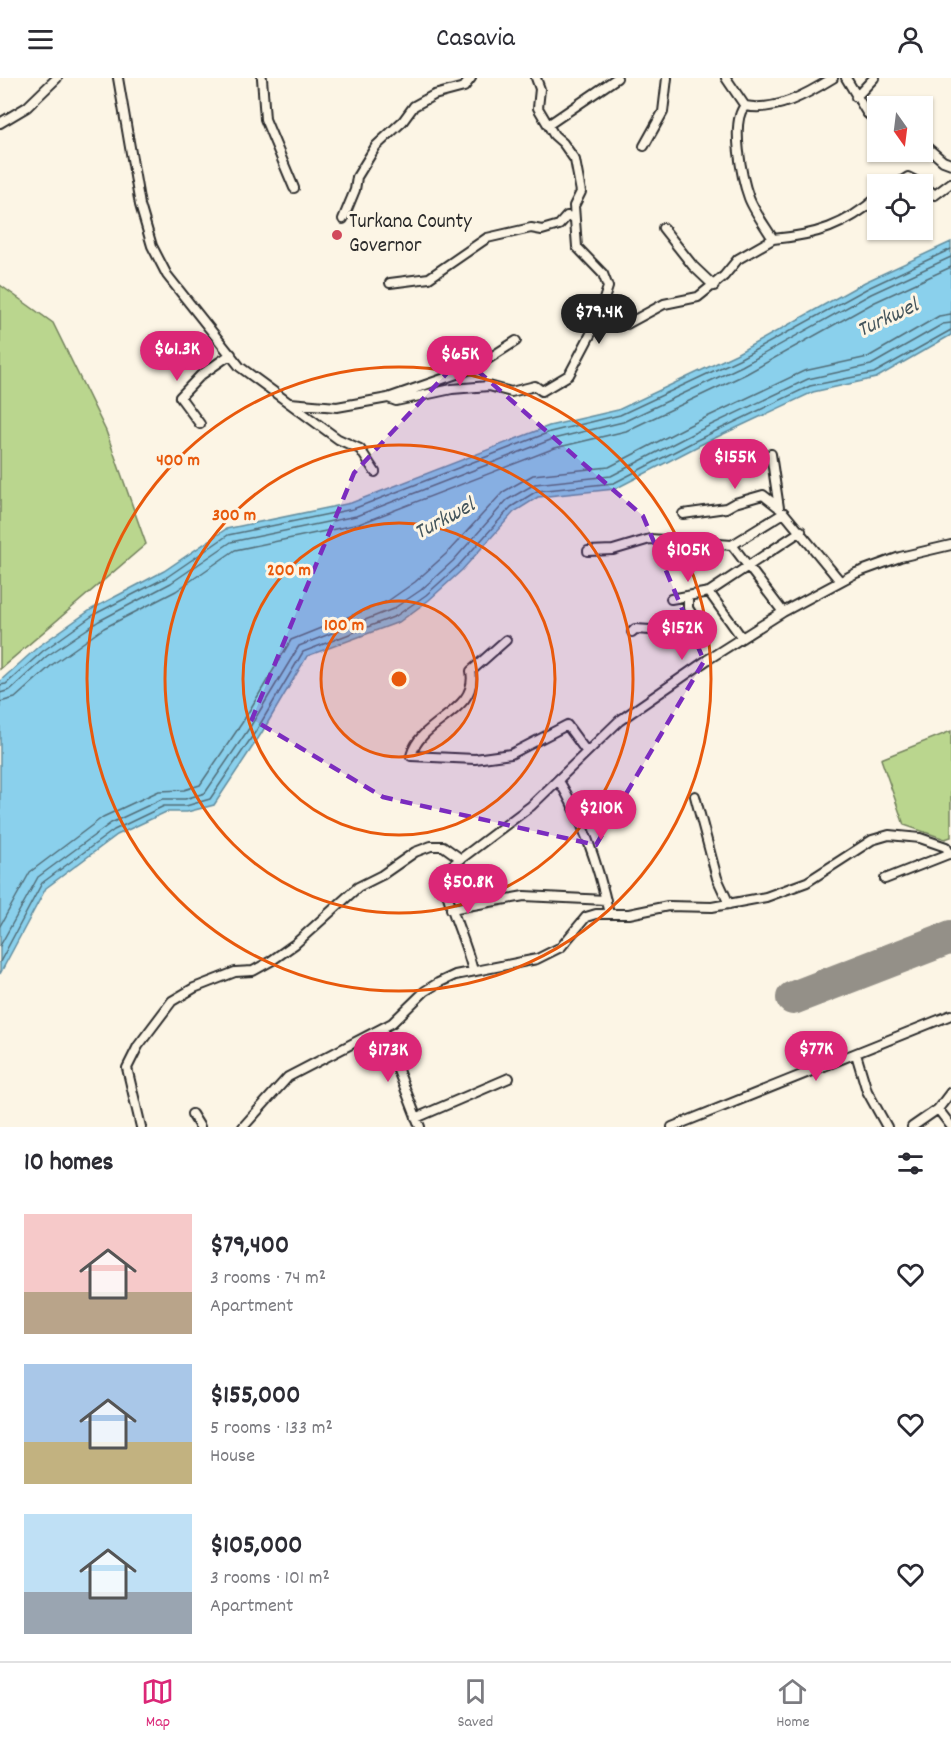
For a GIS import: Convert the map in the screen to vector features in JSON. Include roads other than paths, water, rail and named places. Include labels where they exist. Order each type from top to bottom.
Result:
[{"type":"street","points":[[0,123],[27,107],[57,78]]},
{"type":"street","points":[[118,78],[133,169],[152,246],[167,275],[240,367],[338,439],[360,449],[375,472]]},
{"type":"street","points":[[262,78],[263,106],[269,131],[294,188]]},
{"type":"street","points":[[343,219],[356,190],[357,177],[376,146],[404,122],[419,102],[434,95],[464,87],[471,78]]},
{"type":"street","points":[[388,398],[396,401],[452,389],[489,386],[511,392],[535,386],[542,391],[570,375],[596,324],[608,287],[603,274],[577,247],[574,206],[581,192],[575,160],[538,108],[540,89],[536,78]]},
{"type":"street","points":[[548,125],[617,78]]},
{"type":"street","points":[[644,146],[663,112],[667,78]]},
{"type":"street","points":[[726,78],[745,106],[758,108],[784,103],[833,78]]},
{"type":"street","points":[[846,78],[856,97],[867,110]]},
{"type":"street","points":[[856,97],[874,78]]},
{"type":"street","points":[[745,106],[739,116],[739,153],[749,198],[773,238]]},
{"type":"street","points":[[933,152],[943,161],[951,164]]},
{"type":"street","points":[[933,193],[935,195],[951,183]]},
{"type":"street","points":[[627,324],[664,304],[698,297],[714,286],[738,258],[773,238],[807,236],[838,225],[867,205]]},
{"type":"street","points":[[390,284],[429,278],[487,238],[513,234],[531,228],[542,230],[559,225],[567,216],[574,217]]},
{"type":"street","points":[[663,228],[693,266],[714,286]]},
{"type":"street","points":[[289,402],[337,407],[388,398],[474,368],[516,341]]},
{"type":"street","points":[[200,424],[180,397],[201,375],[231,354]]},
{"type":"street","points":[[771,454],[777,506]]},
{"type":"street","points":[[683,514],[726,508],[763,495],[801,531],[840,581]]},
{"type":"street","points":[[588,551],[613,550],[650,539],[732,545],[784,513]]},
{"type":"street","points":[[671,599],[709,592],[801,531]]},
{"type":"street","points":[[732,545],[783,612]]},
{"type":"street","points":[[473,971],[451,909],[442,873],[531,806],[619,721],[742,638],[783,612],[840,581],[900,557],[951,545]]},
{"type":"street","points":[[709,592],[742,638]]},
{"type":"street","points":[[632,632],[635,629],[666,631],[691,619],[693,616],[688,608],[688,596]]},
{"type":"street","points":[[506,640],[471,671],[472,684],[469,695],[417,740],[411,756],[475,759],[511,754],[567,725],[586,751]]},
{"type":"street","points":[[559,781],[577,814],[609,914]]},
{"type":"street","points":[[695,796],[717,878],[729,904]]},
{"type":"street","points":[[247,1126],[288,1077],[307,1065],[382,1029],[404,1014],[425,991],[455,975],[537,959],[561,947],[586,917],[629,914],[668,906],[701,909],[777,894],[825,872],[872,840],[889,835],[920,838],[946,847],[950,853],[885,879]]},
{"type":"street","points":[[141,1127],[127,1068],[138,1046],[172,1000],[194,988],[235,972],[253,971],[271,961],[295,944],[357,887],[382,875],[415,852],[430,846],[443,846],[461,859]]},
{"type":"street","points":[[451,909],[524,896],[606,900]]},
{"type":"street","points":[[672,1127],[951,1015]]},
{"type":"street","points":[[382,1029],[420,1127]]},
{"type":"street","points":[[856,1054],[867,1091],[887,1127]]},
{"type":"street","points":[[416,1118],[509,1078]]},
{"type":"street","points":[[912,1127],[938,1109],[951,1092]]},
{"type":"street","points":[[938,1109],[951,1126]]},
{"type":"street","points":[[192,1114],[200,1127]]},
{"type":"water","name":"Turkwel","points":[[951,242],[951,335],[876,378],[813,392],[700,445],[615,489],[538,497],[514,512],[462,570],[429,600],[399,622],[307,656],[261,734],[214,805],[187,812],[166,812],[117,835],[46,888],[0,974],[0,681],[39,646],[92,609],[164,571],[226,529],[351,503],[549,426],[618,410],[736,354],[865,282]]},
{"type":"place","name":"Turkana County Governor","points":[[337,235]]}]
